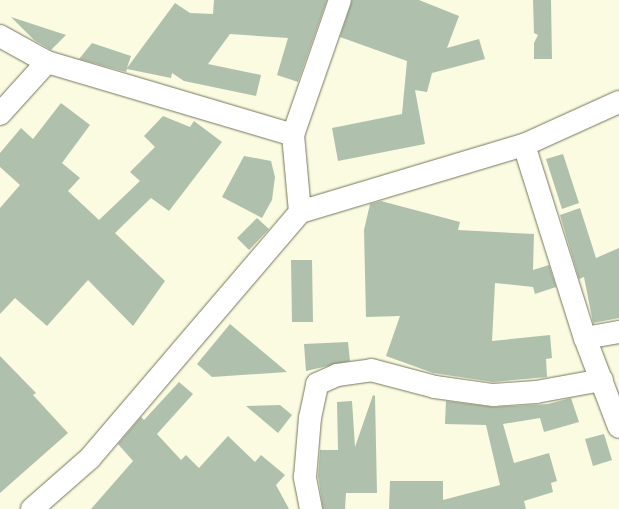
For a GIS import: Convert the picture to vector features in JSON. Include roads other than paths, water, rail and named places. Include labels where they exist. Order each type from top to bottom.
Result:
[{"type":"street","points":[[300,212],[294,135],[340,0]]},
{"type":"street","points":[[0,36],[47,62],[294,135]]},
{"type":"street","points":[[0,114],[47,62]]},
{"type":"street","points":[[32,509],[90,458],[300,212],[524,145],[619,102]]},
{"type":"street","points":[[524,145],[585,338],[619,427]]},
{"type":"street","points":[[585,338],[619,332]]},
{"type":"street","points":[[311,509],[306,477],[310,418],[317,384],[330,378],[371,370],[435,387],[493,395],[536,392],[602,380]]}]
